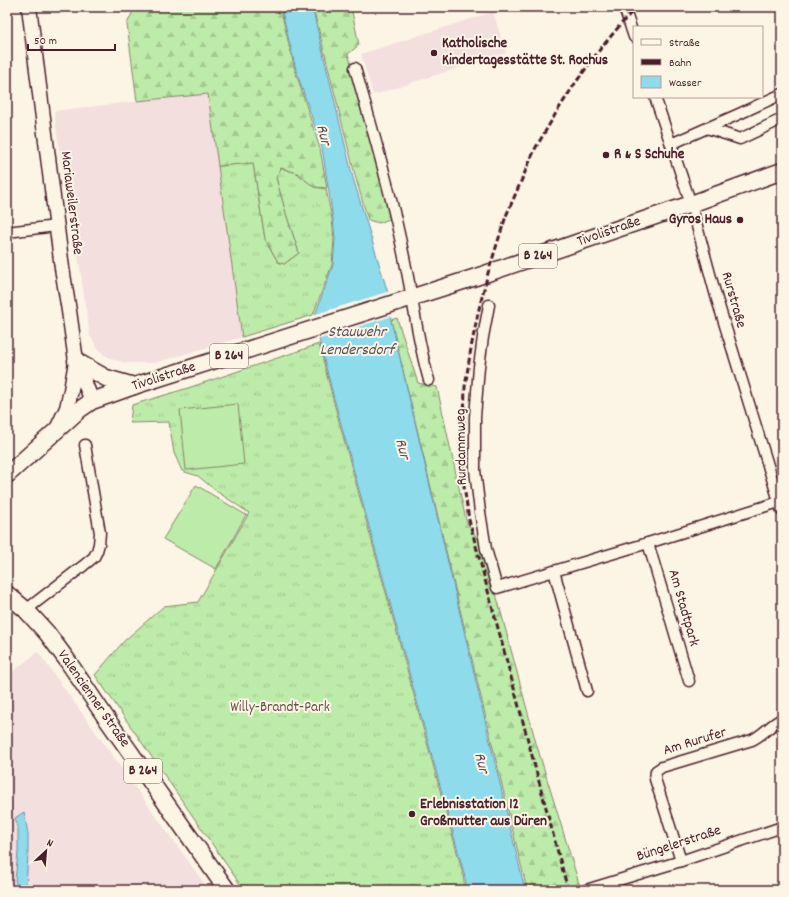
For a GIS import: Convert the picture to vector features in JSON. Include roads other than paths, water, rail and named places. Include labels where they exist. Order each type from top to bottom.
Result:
[{"type":"main road","name":"Mariaweilerstraße","points":[[29,7],[56,226],[76,361],[92,401]]},
{"type":"main road","name":"Tivolistraße","points":[[7,475],[57,429],[92,401],[134,386],[482,275],[691,204],[782,171]]},
{"type":"main road","points":[[57,429],[66,408],[76,361],[106,378],[134,386]]},
{"type":"main road","name":"Valencienner Straße","points":[[7,594],[26,610],[47,633],[227,890]]},
{"type":"street","points":[[624,7],[633,34]]},
{"type":"street","points":[[356,68],[394,212],[406,267],[408,298],[429,380]]},
{"type":"street","points":[[671,144],[782,94]]},
{"type":"street","name":"Rurstraße","points":[[655,98],[691,204],[716,296],[780,507]]},
{"type":"street","points":[[707,128],[740,139],[782,119]]},
{"type":"street","points":[[7,232],[56,226]]},
{"type":"street","name":"Rurdammweg","points":[[489,305],[478,367],[475,470],[486,549],[497,588],[554,571]]},
{"type":"street","points":[[26,610],[84,566],[94,557],[97,551],[100,533],[85,445]]},
{"type":"street","points":[[587,691],[554,571],[648,543],[780,507]]},
{"type":"street","name":"Am Stadtpark","points":[[648,543],[688,681]]},
{"type":"street","name":"Am Rurufer","points":[[681,860],[655,779],[656,771],[662,767],[752,740],[782,719]]},
{"type":"street","name":"Büngelerstraße","points":[[586,890],[782,827]]},
{"type":"water","name":"Stauwehr Lendersdorf","points":[[281,7],[312,7],[353,178],[388,293],[391,320],[525,890],[467,890],[464,873],[320,344],[315,315],[333,265],[335,239],[333,219],[322,148],[296,70]]},
{"type":"water","points":[[24,812],[28,834],[26,888],[17,886],[15,880],[18,852],[18,828],[15,818]]},
{"type":"railway","points":[[568,890],[469,520],[464,486],[463,456],[465,387],[478,313],[488,273],[506,216],[535,149],[576,82],[601,48],[637,7]]},
{"type":"place","name":"Katholische Kindertagesstätte St. Rochus","points":[[434,53]]},
{"type":"place","name":"R & S Schuhe","points":[[606,155]]},
{"type":"place","name":"Gyros Haus","points":[[740,220]]},
{"type":"place","name":"Erlebnisstation 12 Großmutter aus Düren","points":[[412,814]]},
{"type":"water label","name":"Rur","points":[[323,135]]},
{"type":"water label","name":"Rur","points":[[402,449]]},
{"type":"water label","name":"Rur","points":[[481,763]]},
{"type":"park label","name":"Willy-Brandt-Park","points":[[280,708]]}]
